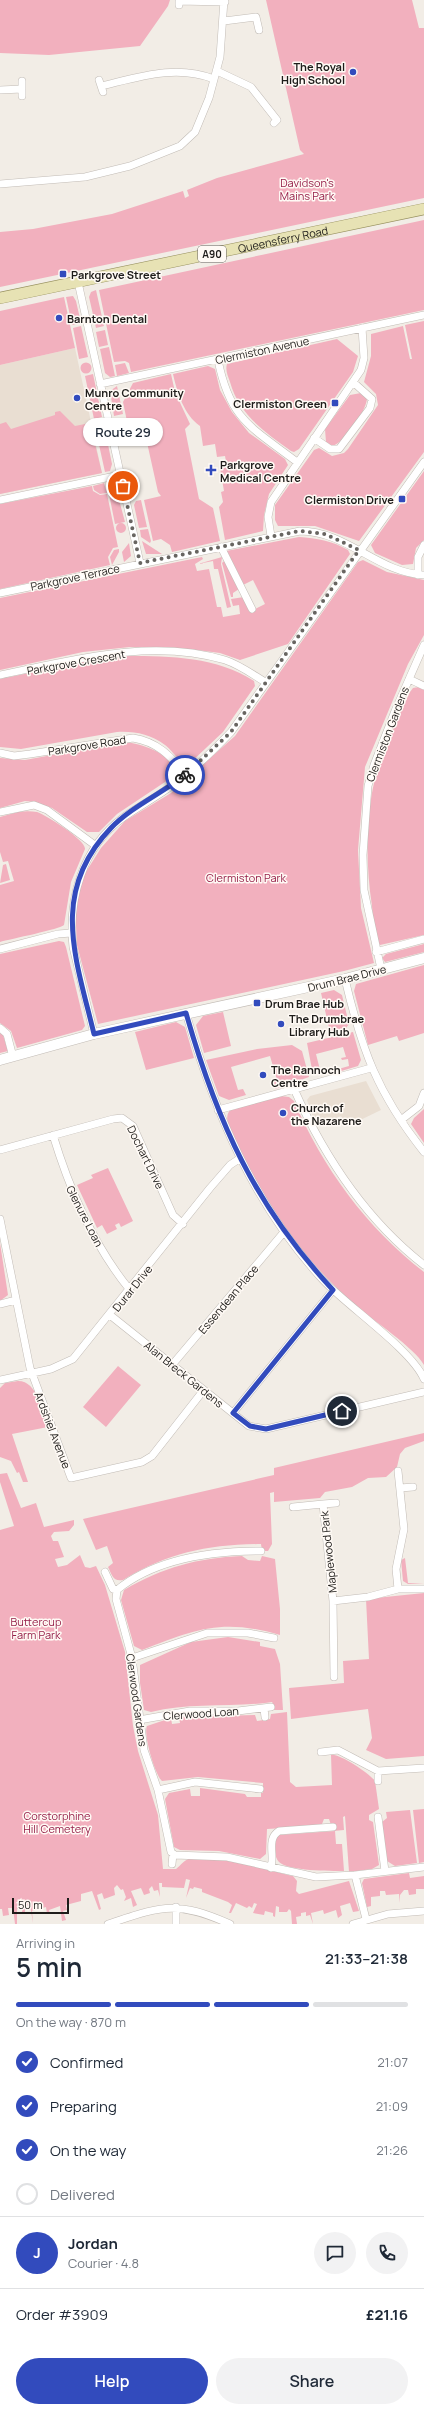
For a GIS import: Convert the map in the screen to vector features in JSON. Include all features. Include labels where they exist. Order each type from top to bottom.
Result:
[{"type":"main road","name":"Queensferry Road","points":[[0,298],[424,209]]},
{"type":"street","points":[[0,184],[85,177],[130,166],[180,146],[195,132],[200,122],[217,71],[224,21],[224,1],[179,1],[179,5]]},
{"type":"street","points":[[224,21],[256,17],[259,30]]},
{"type":"street","points":[[217,71],[251,87],[277,120],[274,123]]},
{"type":"street","points":[[101,86],[158,72],[195,74],[214,79]]},
{"type":"street","points":[[0,90],[22,93],[22,81]]},
{"type":"street","points":[[78,282],[140,563]]},
{"type":"street","name":"Clermiston Avenue","points":[[100,384],[424,316]]},
{"type":"street","points":[[271,536],[268,517],[271,502],[361,370],[364,358],[362,328]]},
{"type":"street","points":[[218,360],[223,384],[230,401],[244,422],[297,462]]},
{"type":"street","points":[[314,438],[330,449],[339,450],[370,408],[372,399],[353,382]]},
{"type":"street","points":[[94,1034],[72,947],[71,909],[81,872],[96,846],[123,818],[186,774],[231,732],[359,550],[424,462]]},
{"type":"street","points":[[0,500],[120,475]]},
{"type":"street","name":"Parkgrove Terrace","points":[[0,593],[300,531],[317,532],[334,537],[394,569],[421,575]]},
{"type":"street","points":[[421,575],[418,557],[424,545]]},
{"type":"street","points":[[221,547],[252,609]]},
{"type":"street","name":"Clermiston Gardens","points":[[381,969],[376,952],[364,883],[362,855],[367,793],[374,765],[424,645]]},
{"type":"street","name":"Parkgrove Crescent","points":[[0,676],[96,656],[132,652],[169,652],[209,656],[226,661],[266,682]]},
{"type":"street","points":[[409,679],[424,686]]},
{"type":"street","name":"Parkgrove Road","points":[[0,753],[14,756],[133,738],[157,745],[186,774]]},
{"type":"street","points":[[0,812],[34,805],[47,810],[96,846]]},
{"type":"street","points":[[0,949],[58,934],[71,933]]},
{"type":"street","name":"Drum Brae Drive","points":[[376,952],[424,939]]},
{"type":"street","name":"Drum Brae Drive","points":[[0,1060],[94,1034],[345,979],[424,958]]},
{"type":"street","points":[[345,979],[361,1039],[371,1068],[389,1103],[424,1152]]},
{"type":"street","points":[[186,1013],[199,1058],[218,1110],[239,1158],[284,1232],[301,1256],[333,1290],[413,1360],[424,1379]]},
{"type":"street","points":[[0,1028],[7,1034],[13,1057]]},
{"type":"street","points":[[218,1110],[371,1068]]},
{"type":"street","points":[[294,1089],[310,1125],[342,1177],[388,1233],[424,1265]]},
{"type":"street","points":[[401,1120],[419,1106],[424,1093]]},
{"type":"street","name":"Dochart Drive","points":[[0,1150],[113,1118],[122,1118],[133,1126],[173,1215],[183,1224]]},
{"type":"street","name":"Glenure Loan","points":[[53,1135],[66,1179],[79,1207],[101,1248],[118,1275],[130,1290]]},
{"type":"street","name":"Durar Drive","points":[[0,1380],[64,1365],[73,1359],[230,1165],[239,1158]]},
{"type":"street","name":"Ardshiel Avenue","points":[[0,1219],[32,1373],[71,1478],[142,1462],[152,1456],[203,1392]]},
{"type":"street","name":"Essendean Place","points":[[172,1365],[284,1232]]},
{"type":"street","points":[[233,1413],[333,1290]]},
{"type":"street","points":[[0,1304],[16,1300]]},
{"type":"street","name":"Alan Breck Gardens","points":[[110,1315],[203,1392],[250,1426],[266,1429],[424,1392]]},
{"type":"street","points":[[398,1471],[404,1529],[396,1569],[398,1589]]},
{"type":"street","points":[[400,1488],[413,1487]]},
{"type":"street","name":"Maplewood Park","points":[[293,1507],[336,1503]]},
{"type":"street","name":"Maplewood Park","points":[[323,1504],[333,1601],[334,1677]]},
{"type":"street","points":[[105,1572],[113,1590],[117,1590],[137,1578],[166,1564],[192,1557],[253,1554],[260,1551]]},
{"type":"street","name":"Maplewood Park","points":[[333,1601],[368,1597],[398,1589],[424,1589]]},
{"type":"street","name":"Clerwood Gardens","points":[[117,1590],[116,1599],[132,1658],[144,1750],[158,1790],[169,1849],[173,1854],[172,1864]]},
{"type":"street","points":[[132,1658],[207,1633],[248,1633],[270,1640]]},
{"type":"street","name":"Clerwood Loan","points":[[139,1720],[190,1711],[271,1707]]},
{"type":"street","points":[[264,1708],[265,1717]]},
{"type":"street","points":[[321,1752],[338,1750],[378,1771],[424,1768]]},
{"type":"street","points":[[378,1771],[378,1781]]},
{"type":"street","points":[[158,1790],[195,1782],[255,1791]]},
{"type":"street","points":[[378,1817],[384,1871]]},
{"type":"street","points":[[271,1868],[272,1839],[279,1831],[330,1825]]},
{"type":"street","points":[[173,1854],[222,1856],[271,1868],[320,1877],[355,1875],[424,1867]]},
{"type":"street","points":[[355,1875],[366,1920]]},
{"type":"street","points":[[108,1924],[157,1908],[176,1907],[204,1913],[230,1924]]},
{"type":"street","points":[[176,1907],[176,1924]]},
{"type":"street","points":[[354,1924],[388,1914],[424,1911]]},
{"type":"shaded area","points":[[75,348],[102,473],[0,494],[0,365]]},
{"type":"shaded area","points":[[366,1081],[381,1110],[350,1125],[343,1121],[341,1116],[316,1126],[307,1100],[310,1096]]},
{"type":"green space","points":[[0,0],[170,0],[168,6],[140,46],[49,55],[0,53]]},
{"type":"green space","name":"Davidson's Mains Park","points":[[266,0],[412,0],[419,28],[424,28],[424,198],[0,287],[0,232],[33,229],[112,214],[183,191],[185,198],[189,196],[187,190],[217,178],[304,154],[300,150]]},
{"type":"green space","points":[[424,220],[424,310],[131,372],[129,363],[125,361],[114,362],[99,290]]},
{"type":"green space","points":[[96,290],[104,326],[96,328],[89,297],[91,292]]},
{"type":"green space","points":[[73,296],[76,301],[81,323],[72,325],[66,297]]},
{"type":"green space","points":[[64,297],[75,348],[0,365],[0,311]]},
{"type":"green space","points":[[424,321],[424,452],[359,541],[315,526],[278,526],[275,520],[275,505],[314,450],[319,448],[332,456],[344,453],[378,405],[376,394],[364,382],[371,356],[371,334],[403,326],[410,359],[412,359],[405,325]]},
{"type":"green space","points":[[81,326],[88,357],[79,359],[73,328]]},
{"type":"green space","points":[[105,330],[108,345],[99,347],[96,332]]},
{"type":"green space","points":[[337,339],[358,356],[353,372],[299,449],[294,452],[291,451],[263,430],[246,413],[234,394],[227,373],[227,364]]},
{"type":"green space","points":[[109,347],[115,376],[110,377],[105,373],[100,349]]},
{"type":"green space","points":[[84,363],[88,363],[90,364],[90,372],[84,373],[81,370],[81,366]]},
{"type":"green space","points":[[125,363],[129,373],[117,376],[115,365]]},
{"type":"green space","points":[[208,366],[215,369],[220,390],[232,412],[249,433],[285,459],[288,465],[269,494],[264,515],[263,531],[225,540],[219,507],[223,502],[221,492],[224,491],[220,468],[227,467],[225,456],[217,457],[215,444],[203,446],[200,426],[185,409],[173,374]]},
{"type":"green space","points":[[93,374],[102,417],[94,419],[85,376]]},
{"type":"green space","points":[[171,374],[175,392],[190,424],[185,429],[199,499],[213,508],[220,541],[172,552],[170,545],[161,539],[153,541],[144,500],[161,496],[158,492],[146,438],[131,441],[123,402],[133,383]]},
{"type":"green space","points":[[117,386],[123,414],[114,416],[110,391]]},
{"type":"green space","points":[[361,393],[367,398],[359,418],[343,439],[332,446],[326,442],[325,429],[350,395]]},
{"type":"green space","points":[[60,411],[75,426],[90,423],[102,473],[0,494],[0,424],[6,422],[11,429],[55,415],[55,412]]},
{"type":"green space","points":[[118,419],[122,419],[125,424],[122,429],[118,429],[115,426],[115,422]]},
{"type":"green space","points":[[103,420],[112,464],[110,471],[105,472],[94,422]]},
{"type":"green space","points":[[127,429],[129,442],[123,443],[119,440],[118,431]]},
{"type":"green space","points":[[424,471],[424,540],[416,548],[413,564],[402,565],[375,553],[371,545]]},
{"type":"green space","points":[[114,481],[125,522],[115,524],[107,484]]},
{"type":"green space","points":[[104,483],[107,493],[100,494],[94,490],[93,486]]},
{"type":"green space","points":[[92,486],[93,491],[100,495],[107,494],[118,547],[113,548],[108,557],[110,565],[0,589],[0,504]]},
{"type":"green space","points":[[141,500],[147,527],[139,528],[134,505],[136,501]]},
{"type":"green space","points":[[119,523],[123,523],[125,524],[125,532],[119,533],[116,530],[116,526]]},
{"type":"green space","points":[[148,529],[151,541],[150,543],[141,537],[140,530]]},
{"type":"green space","points":[[299,537],[330,542],[348,550],[350,554],[288,644],[240,660],[220,653],[189,649],[130,647],[83,652],[0,670],[0,598],[202,557],[203,559],[195,564],[197,571],[209,569],[217,607],[221,607],[223,617],[240,614],[239,605],[233,606],[231,599],[244,597],[251,611],[265,604],[253,580],[243,585],[226,551]]},
{"type":"green space","points":[[142,541],[162,554],[146,554]]},
{"type":"green space","points":[[129,543],[131,556],[124,562],[122,552]]},
{"type":"green space","points":[[119,549],[119,552],[112,565],[110,557],[114,550]]},
{"type":"green space","points":[[222,557],[221,564],[231,607],[227,608],[218,569],[214,569],[213,561],[198,564]]},
{"type":"green space","points":[[225,560],[239,589],[233,593],[233,597],[231,597],[222,563]]},
{"type":"green space","name":"Clermiston Park","points":[[363,560],[387,572],[424,580],[424,635],[408,664],[365,767],[358,850],[361,908],[374,963],[344,971],[98,1024],[77,945],[75,906],[84,875],[101,848],[125,821],[171,793],[235,736],[358,562]]},
{"type":"green space","points":[[128,656],[177,658],[209,663],[240,673],[254,681],[255,686],[223,732],[189,764],[182,762],[168,747],[154,738],[130,732],[117,732],[21,749],[0,747],[0,679],[82,662]]},
{"type":"green space","points":[[419,687],[424,689],[424,935],[380,945],[374,926],[370,891],[368,859],[369,810],[375,779],[386,746],[410,692],[413,688]]},
{"type":"green space","points":[[123,742],[138,744],[155,750],[163,755],[169,760],[173,767],[174,774],[168,780],[117,814],[99,832],[87,832],[52,808],[35,802],[25,801],[0,808],[0,758],[25,760]]},
{"type":"green space","points":[[18,812],[37,812],[48,818],[73,834],[84,845],[85,849],[71,882],[64,925],[0,942],[0,885],[14,881],[8,861],[3,862],[0,852],[0,817]]},
{"type":"green space","points":[[6,864],[10,880],[0,883],[3,865]]},
{"type":"green space","points":[[59,941],[64,942],[66,947],[85,1026],[82,1030],[17,1048],[11,1031],[0,1023],[0,954]]},
{"type":"green space","points":[[424,944],[424,952],[385,962],[382,958],[386,954]]},
{"type":"green space","points":[[424,965],[424,1033],[399,1041],[397,1036],[368,1045],[354,991],[356,984]]},
{"type":"green space","points":[[334,990],[342,995],[349,1024],[346,1028],[330,1032],[321,993]]},
{"type":"green space","points":[[223,1012],[231,1046],[204,1053],[196,1025],[203,1016]]},
{"type":"green space","points":[[176,1022],[185,1027],[194,1058],[146,1070],[135,1032]]},
{"type":"green space","points":[[353,1032],[361,1060],[358,1066],[338,1072],[335,1070],[349,1066],[348,1059],[342,1060],[341,1058],[346,1057],[343,1047],[316,1054],[321,1074],[313,1075],[307,1043]]},
{"type":"green space","points":[[0,1033],[3,1035],[8,1051],[0,1053]]},
{"type":"green space","points":[[292,1045],[302,1051],[309,1077],[275,1089],[273,1081],[277,1080],[270,1056],[231,1067],[238,1090],[243,1089],[246,1095],[229,1100],[219,1096],[206,1060],[257,1049]]},
{"type":"green space","points":[[281,1096],[289,1097],[294,1101],[318,1150],[348,1195],[365,1216],[383,1236],[424,1272],[424,1365],[411,1350],[355,1305],[303,1251],[288,1232],[260,1190],[248,1168],[229,1128],[227,1118],[228,1114],[230,1110]]},
{"type":"green space","points":[[424,1109],[424,1143],[411,1124],[414,1118]]},
{"type":"green space","points":[[108,1168],[133,1221],[121,1227],[119,1223],[115,1225],[117,1229],[107,1234],[102,1225],[97,1228],[77,1185],[93,1178],[91,1175]]},
{"type":"green space","points":[[0,1243],[8,1295],[0,1301]]},
{"type":"green space","points":[[118,1366],[141,1385],[106,1427],[83,1407]]},
{"type":"green space","points":[[18,1381],[25,1382],[35,1392],[48,1427],[12,1434],[28,1482],[23,1482],[19,1472],[17,1473],[11,1461],[0,1457],[0,1388],[5,1383]]},
{"type":"green space","points":[[424,1433],[424,1441],[405,1448],[400,1454],[397,1467],[386,1477],[368,1478],[352,1487],[325,1492],[320,1498],[274,1502],[274,1492],[270,1493],[272,1544],[268,1551],[262,1551],[261,1544],[206,1548],[173,1557],[140,1570],[123,1580],[117,1580],[113,1577],[108,1567],[113,1563],[107,1546],[96,1550],[83,1519],[274,1475],[274,1468]]},
{"type":"green space","points":[[7,1473],[21,1508],[36,1503],[44,1527],[74,1520],[74,1525],[69,1531],[54,1532],[51,1536],[53,1541],[58,1541],[64,1557],[55,1559],[58,1567],[67,1565],[80,1555],[85,1567],[90,1568],[96,1566],[105,1585],[125,1652],[133,1726],[138,1751],[158,1815],[163,1869],[176,1869],[184,1861],[191,1858],[213,1858],[293,1876],[297,1881],[296,1891],[299,1894],[349,1881],[359,1911],[353,1912],[350,1903],[340,1906],[342,1915],[338,1918],[336,1910],[324,1914],[323,1910],[311,1913],[313,1924],[310,1915],[306,1916],[306,1912],[301,1913],[301,1916],[296,1917],[297,1924],[292,1924],[291,1911],[289,1909],[287,1912],[279,1912],[279,1907],[276,1906],[275,1917],[273,1916],[273,1913],[265,1911],[264,1915],[253,1913],[257,1904],[254,1903],[252,1908],[249,1906],[247,1908],[236,1903],[231,1913],[229,1913],[232,1905],[202,1892],[202,1889],[194,1887],[193,1889],[190,1888],[186,1898],[190,1880],[186,1879],[184,1888],[162,1887],[162,1883],[159,1883],[160,1897],[158,1890],[154,1891],[152,1886],[149,1889],[150,1893],[144,1895],[141,1888],[131,1891],[137,1905],[133,1907],[131,1898],[124,1901],[126,1897],[123,1889],[121,1890],[117,1885],[114,1888],[115,1895],[104,1899],[102,1893],[97,1895],[101,1909],[99,1910],[92,1891],[81,1894],[81,1901],[66,1905],[67,1910],[63,1911],[66,1920],[62,1921],[60,1906],[49,1910],[50,1914],[47,1914],[46,1907],[32,1911],[33,1923],[30,1905],[25,1906],[25,1912],[22,1912],[22,1908],[17,1909],[17,1924],[15,1924],[13,1908],[8,1908],[9,1915],[3,1916],[2,1909],[0,1909],[0,1530],[14,1526],[0,1482],[0,1474]]},
{"type":"green space","points":[[242,1556],[248,1560],[260,1561],[262,1556],[275,1559],[280,1609],[280,1635],[242,1627],[210,1628],[178,1636],[142,1650],[134,1646],[121,1600],[124,1590],[153,1575],[181,1565],[210,1559]]},
{"type":"green space","points":[[405,1558],[408,1583],[424,1583],[408,1584],[403,1581],[401,1560]]},
{"type":"green space","points":[[424,1593],[424,1756],[386,1759],[366,1750],[372,1738],[368,1709],[291,1719],[289,1688],[344,1683],[343,1661],[369,1659],[366,1599]]},
{"type":"green space","points":[[228,1637],[260,1642],[260,1646],[275,1649],[280,1664],[283,1710],[274,1710],[275,1707],[272,1702],[242,1705],[181,1707],[151,1712],[144,1710],[140,1683],[140,1665],[191,1642]]},
{"type":"green space","points":[[287,1712],[290,1782],[296,1787],[332,1785],[331,1755],[341,1757],[375,1781],[379,1809],[369,1815],[369,1820],[373,1822],[379,1865],[372,1869],[349,1872],[345,1816],[343,1817],[344,1830],[333,1831],[329,1819],[324,1819],[322,1824],[318,1826],[267,1829],[266,1854],[260,1859],[219,1851],[180,1850],[174,1847],[165,1799],[169,1793],[190,1789],[191,1796],[200,1796],[200,1788],[245,1794],[247,1797],[261,1797],[261,1793],[263,1793],[263,1783],[198,1777],[162,1781],[156,1771],[150,1754],[146,1730],[147,1726],[171,1718],[172,1724],[180,1723],[179,1717],[255,1715],[257,1721],[270,1719],[271,1714]]},
{"type":"green space","points":[[424,1809],[424,1862],[419,1863],[413,1810]]},
{"type":"green space","points":[[410,1810],[417,1863],[395,1866],[387,1861],[382,1822],[387,1818],[386,1812]]},
{"type":"green space","points":[[335,1831],[336,1844],[342,1844],[344,1871],[300,1869],[284,1865],[276,1858],[274,1842],[278,1835]]},
{"type":"green space","points":[[409,1873],[410,1878],[424,1876],[424,1889],[416,1889],[416,1894],[409,1895],[408,1890],[404,1890],[400,1895],[400,1903],[399,1894],[386,1895],[385,1891],[380,1891],[380,1896],[371,1897],[371,1906],[367,1907],[362,1883],[364,1879]]},
{"type":"way so far","points":[[123,486],[140,563],[300,531],[325,534],[359,550],[231,732],[185,775]]},
{"type":"place","name":"The Royal High School","points":[[353,72]]},
{"type":"place","name":"Parkgrove Street","points":[[63,274]]},
{"type":"place","name":"Barnton Dental","points":[[59,318]]},
{"type":"place","name":"Munro Community Centre","points":[[77,398]]},
{"type":"place","name":"Clermiston Green","points":[[335,403]]},
{"type":"place","name":"Parkgrove Medical Centre","points":[[211,470]]},
{"type":"place","name":"Route 29","points":[[123,486]]},
{"type":"place","name":"Clermiston Drive","points":[[402,499]]},
{"type":"place","name":"Drum Brae Hub","points":[[257,1003]]},
{"type":"place","name":"The Drumbrae Library Hub","points":[[281,1024]]},
{"type":"place","name":"The Rannoch Centre","points":[[263,1075]]},
{"type":"place","name":"Church of the Nazarene","points":[[283,1113]]},
{"type":"route","points":[[185,775],[123,818],[111,828],[96,846],[81,872],[71,909],[72,947],[94,1034],[186,1013],[199,1058],[218,1110],[250,1180],[270,1213],[301,1256],[333,1290],[233,1413],[250,1426],[257,1429],[266,1429],[342,1411]]},
{"type":"park label","name":"Buttercup Farm Park","points":[[36,1627]]},
{"type":"park label","name":"Corstorphine Hill Cemetery","points":[[57,1821]]}]
